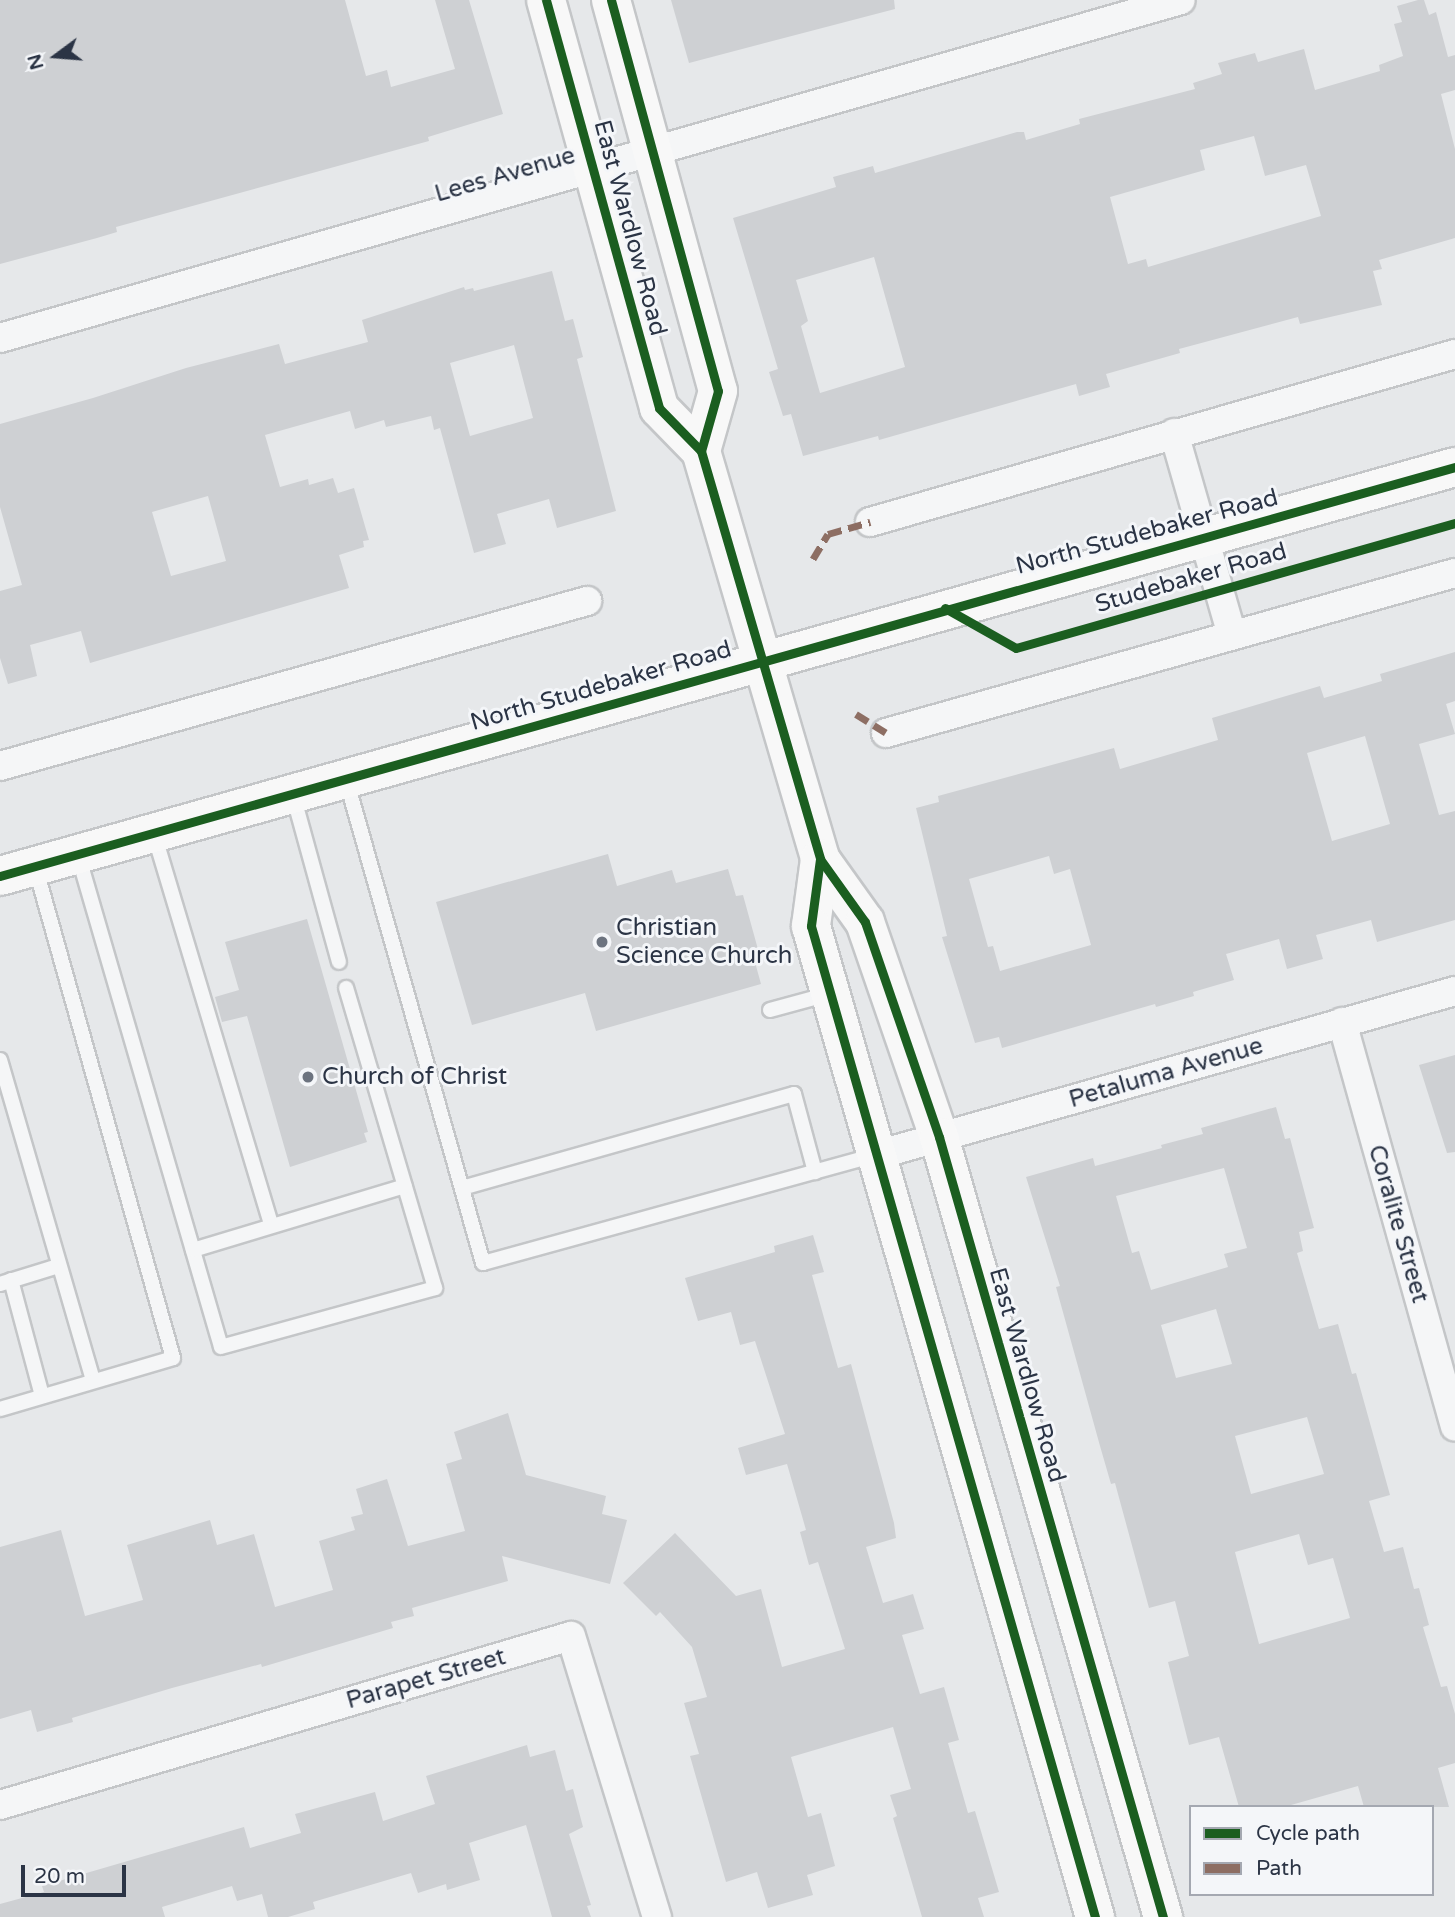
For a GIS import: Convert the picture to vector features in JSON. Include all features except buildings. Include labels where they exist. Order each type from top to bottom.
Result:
[{"type":"main road","name":"East Wardlow Road","points":[[546,0],[595,169],[659,408],[701,451],[820,859],[865,922],[939,1138],[1163,1917]]},
{"type":"main road","name":"East Wardlow Road","points":[[611,0],[654,149],[718,391],[701,451]]},
{"type":"main road","name":"North Studebaker Road","points":[[18,871],[1455,467]]},
{"type":"main road","name":"East Wardlow Road","points":[[820,859],[811,926],[1095,1917]]},
{"type":"street","name":"Lees Avenue","points":[[0,338],[1181,0]]},
{"type":"street","points":[[870,522],[1455,354]]},
{"type":"street","points":[[1174,433],[1232,635]]},
{"type":"street","points":[[886,733],[1455,573]]},
{"type":"street","points":[[0,766],[587,601]]},
{"type":"street","name":"Petaluma Avenue","points":[[877,1155],[1455,991]]},
{"type":"street","name":"Coralite Street","points":[[1342,1022],[1455,1426]]},
{"type":"street","name":"Parapet Street","points":[[0,1805],[571,1636],[657,1917]]},
{"type":"lane","points":[[346,779],[483,1263],[877,1155]]},
{"type":"lane","points":[[292,794],[339,962]]},
{"type":"lane","points":[[154,833],[271,1226]]},
{"type":"lane","points":[[77,854],[221,1347],[435,1288],[346,988]]},
{"type":"lane","points":[[0,1409],[173,1358],[18,871]]},
{"type":"lane","points":[[770,1010],[831,994]]},
{"type":"lane","points":[[0,1060],[93,1381]]},
{"type":"lane","points":[[462,1188],[794,1094],[815,1172]]},
{"type":"lane","points":[[193,1250],[405,1186]]},
{"type":"lane","points":[[42,1396],[5,1282],[58,1266]]},
{"type":"marked path","points":[[813,559],[828,534],[870,522]]},
{"type":"marked path","points":[[856,714],[886,733]]},
{"type":"cycle path","points":[[546,0],[659,408],[701,451],[820,859],[865,922],[939,1137],[1163,1917]]},
{"type":"cycle path","points":[[611,0],[718,391],[701,451]]},
{"type":"cycle path","points":[[0,876],[1455,467]]},
{"type":"cycle path","name":"Studebaker Road","points":[[945,608],[1016,648],[1455,523]]},
{"type":"cycle path","points":[[820,859],[811,926],[1095,1917]]},
{"type":"place","name":"Christian Science Church","points":[[602,942]]},
{"type":"place","name":"Church of Christ","points":[[308,1077]]}]
